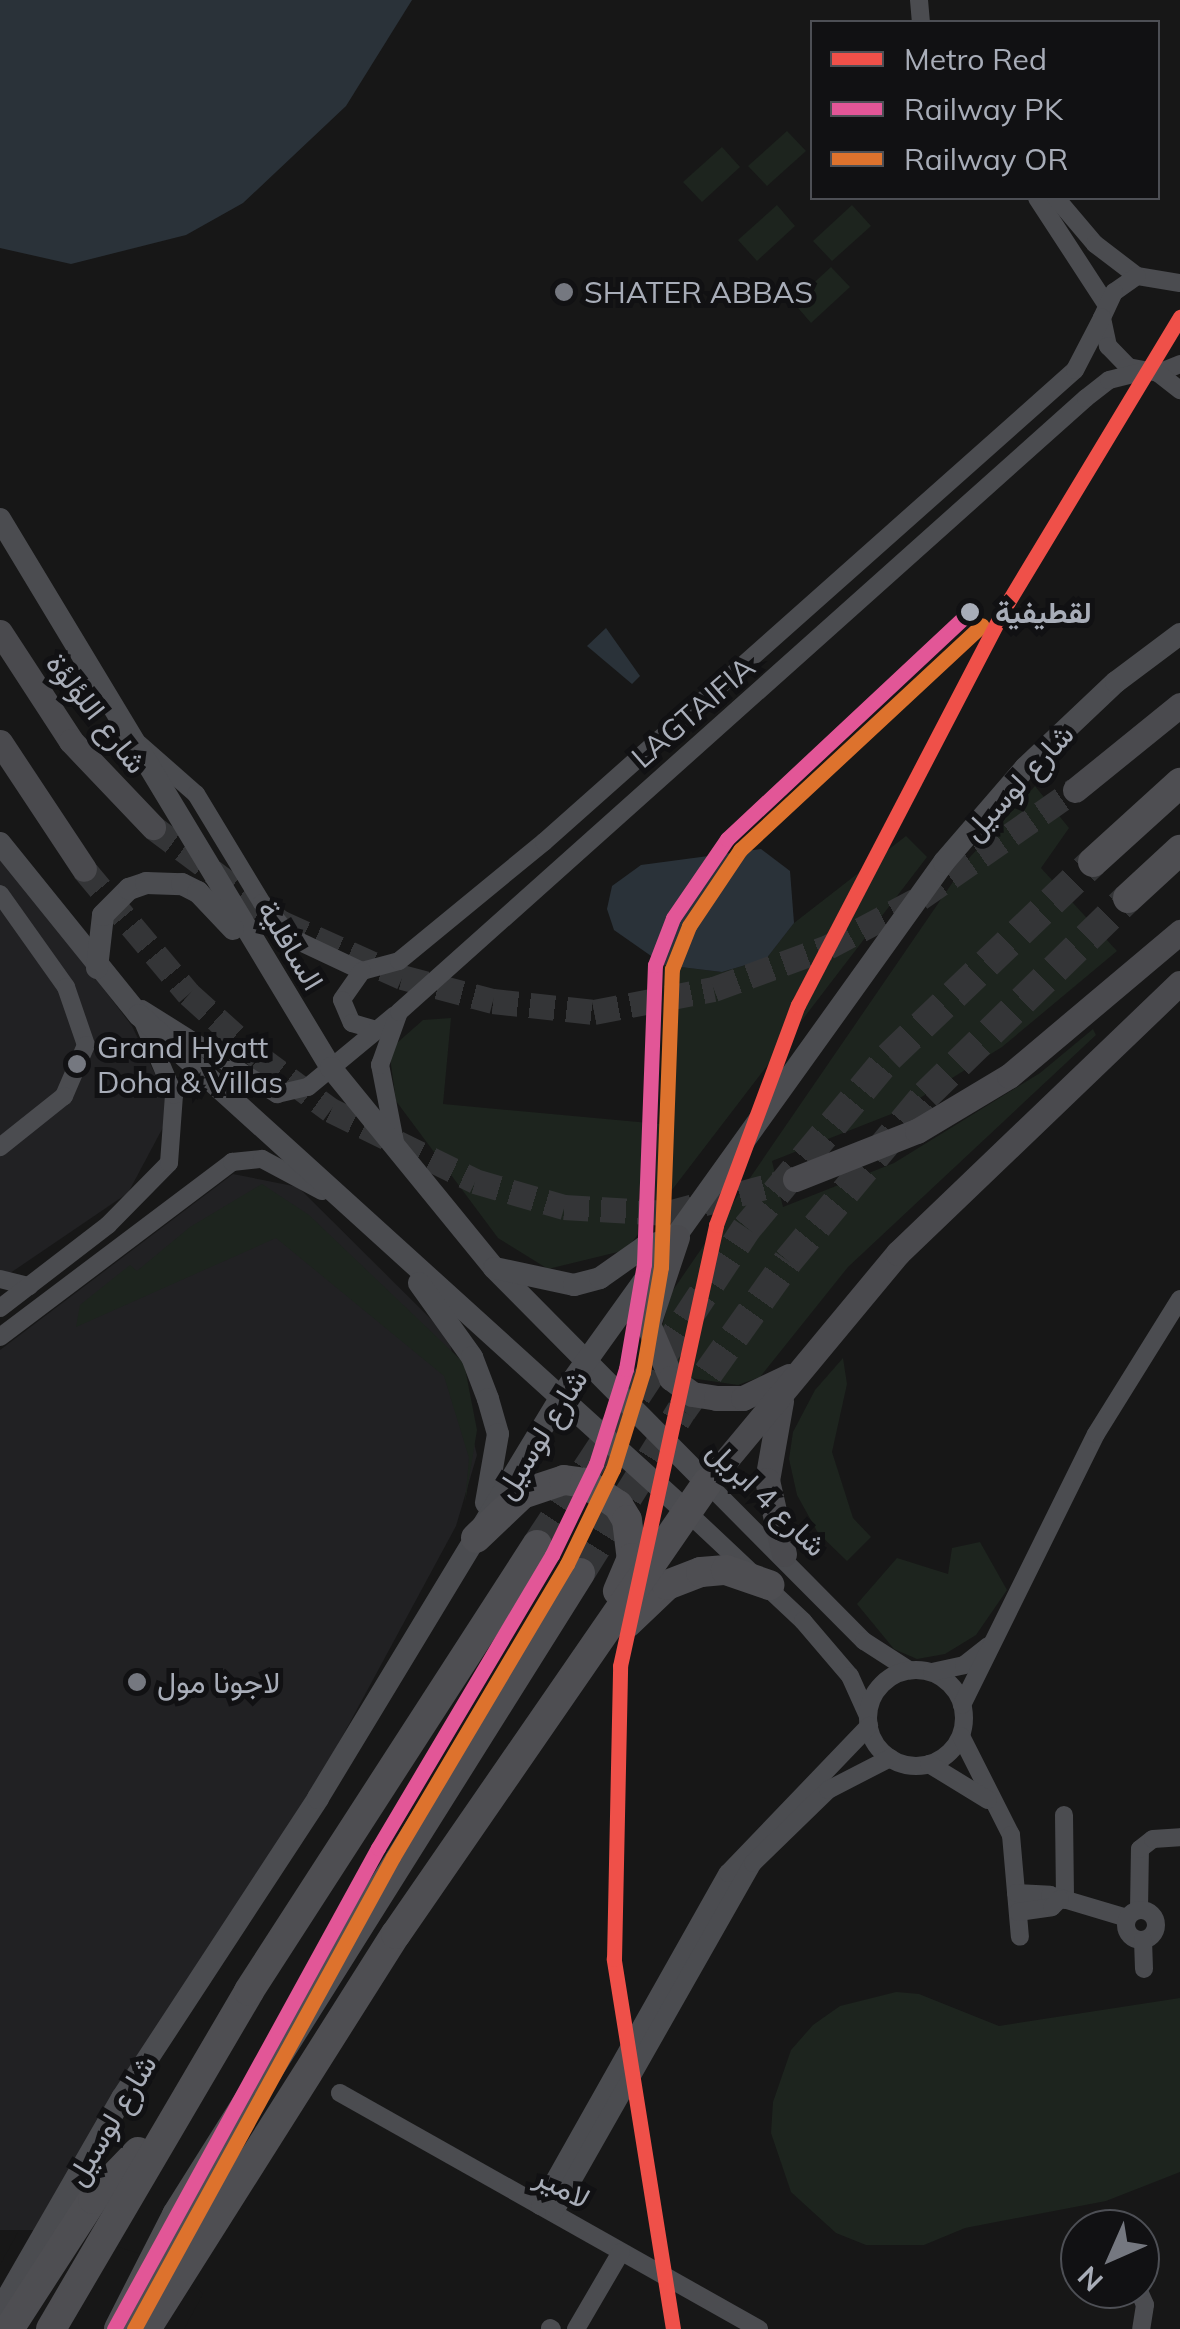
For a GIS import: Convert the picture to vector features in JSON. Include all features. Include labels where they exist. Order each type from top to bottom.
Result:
[{"type":"highway","points":[[1093,862],[1180,784]]},
{"type":"highway","points":[[1128,898],[1180,850]]},
{"type":"highway","points":[[146,2329],[396,1934],[708,1482]]},
{"type":"highway","points":[[476,1538],[504,1507],[542,1484],[585,1483],[618,1505],[632,1558],[574,1673]]},
{"type":"highway","name":"شارع لوسيل","points":[[50,2329],[94,2199],[160,2136],[537,1545]]},
{"type":"highway","points":[[574,1673],[653,1596],[684,1577],[726,1570],[769,1585]]},
{"type":"highway","points":[[118,2329],[177,2216],[580,1574]]},
{"type":"highway","points":[[8,2329],[94,2199]]},
{"type":"main road","name":"شارع اللؤلؤة","points":[[0,632],[71,741],[153,827]]},
{"type":"main road","name":"شارع لوسيل","points":[[1075,790],[1180,705]]},
{"type":"main road","points":[[0,742],[84,870]]},
{"type":"main road","points":[[795,1179],[917,1131],[1009,1076],[1180,932]]},
{"type":"main road","points":[[708,1482],[794,1374],[898,1254],[1180,983]]},
{"type":"main road","points":[[677,1236],[648,1324],[671,1378],[692,1394],[743,1398],[794,1374]]},
{"type":"main road","points":[[784,1554],[770,1505],[768,1452],[794,1374]]},
{"type":"street","points":[[1039,200],[1104,311],[1116,358],[1180,390]]},
{"type":"street","points":[[1058,200],[1095,244],[1137,276],[1175,274]]},
{"type":"street","points":[[129,736],[196,794],[274,920],[312,951],[362,971],[399,962],[426,944],[544,842],[1075,370],[1104,311],[1137,276]]},
{"type":"street","name":"LAGTAIFIA","points":[[397,1152],[380,1066],[399,1012],[1086,398],[1109,380],[1180,364]]},
{"type":"street","name":"السافلية","points":[[0,519],[331,1068],[494,1268],[585,1363]]},
{"type":"street","name":"شارع لوسيل","points":[[0,2310],[94,2199],[562,1395],[944,862],[1025,768],[1116,682],[1180,634]]},
{"type":"street","points":[[0,843],[133,1008],[397,1252],[562,1395]]},
{"type":"street","points":[[97,968],[103,915],[129,889],[164,881],[182,884],[212,904],[283,990]]},
{"type":"street","points":[[0,894],[66,986],[86,1045],[64,1096],[0,1147]]},
{"type":"street","points":[[362,971],[342,1000],[352,1023],[376,1030]]},
{"type":"street","points":[[133,1008],[277,1094],[308,1087],[399,1012]]},
{"type":"street","points":[[0,1308],[108,1226],[168,1164],[174,1096],[133,1008]]},
{"type":"street","points":[[0,1337],[232,1162],[262,1159],[286,1168],[349,1208]]},
{"type":"street","points":[[494,1268],[574,1284],[600,1278],[644,1246],[677,1236]]},
{"type":"street","points":[[397,1252],[472,1358],[498,1434],[495,1471],[476,1538]]},
{"type":"street","points":[[0,1279],[29,1286]]},
{"type":"street","points":[[1020,1937],[1011,1836],[960,1736],[962,1705],[1096,1434],[1180,1300]]},
{"type":"street","name":"شارع 4 ابريل","points":[[585,1363],[784,1554],[864,1641],[909,1670]]},
{"type":"street","name":"شارع 4 ابريل","points":[[562,1395],[769,1585],[840,1664],[868,1721]]},
{"type":"street","points":[[546,2209],[648,2027],[738,1883],[783,1820],[868,1721],[883,1683],[909,1670],[930,1672],[964,1665],[998,1635]]},
{"type":"street","points":[[840,1664],[864,1641]]},
{"type":"street","points":[[930,1672],[950,1684],[962,1705]]},
{"type":"street","points":[[868,1721],[890,1758]]},
{"type":"street","points":[[929,1764],[960,1736]]},
{"type":"street","points":[[783,1820],[839,1782],[890,1758],[929,1764],[970,1785],[1000,1816]]},
{"type":"street","points":[[1017,1903],[1052,1907],[1062,1899],[1064,1815]]},
{"type":"street","points":[[1144,1970],[1143,1940],[1128,1934],[1140,1849],[1153,1839],[1180,1837]]},
{"type":"street","points":[[1062,1899],[1133,1914]]},
{"type":"street","name":"لامير","points":[[340,2094],[759,2329]]},
{"type":"street","points":[[576,2329],[621,2252]]},
{"type":"shaded area","points":[[0,0],[412,0],[346,106],[243,203],[186,235],[71,264],[0,248]]},
{"type":"shaded area","points":[[787,131],[806,151],[767,186],[748,166]]},
{"type":"shaded area","points":[[722,147],[740,167],[702,202],[683,182]]},
{"type":"shaded area","points":[[777,205],[795,226],[757,261],[738,240]]},
{"type":"shaded area","points":[[852,205],[871,226],[832,261],[813,241]]},
{"type":"shaded area","points":[[831,267],[850,287],[811,323],[793,302]]},
{"type":"shaded area","points":[[606,628],[640,676],[632,684],[587,646]]},
{"type":"shaded area","points":[[1035,786],[1069,828],[1041,868],[1117,951],[1002,1047],[899,1111],[772,1161],[783,1207],[894,1163],[1040,1073],[1093,1029],[1096,1035],[848,1267],[760,1377],[738,1385],[690,1378],[675,1364],[661,1331],[671,1293],[970,857]]},
{"type":"shaded area","points":[[906,836],[927,857],[626,1250],[548,1269],[498,1238],[396,1101],[389,1050],[423,1020],[451,1018],[443,1104],[660,1124],[664,965],[722,972],[766,959],[794,923]]},
{"type":"shaded area","points":[[761,849],[790,871],[794,923],[766,959],[722,972],[664,965],[614,930],[607,909],[612,886],[641,865]]},
{"type":"shaded area","name":"Grand Hyatt Doha & Villas","points":[[0,853],[132,1026],[165,1095],[168,1118],[128,1193],[0,1280]]},
{"type":"shaded area","points":[[233,1174],[298,1187],[448,1336],[477,1455],[456,1526],[328,1763],[40,2230],[0,2230],[0,1350]]},
{"type":"shaded area","points":[[262,1184],[309,1215],[464,1363],[477,1430],[465,1503],[469,1458],[444,1376],[276,1238],[76,1327],[80,1305],[130,1265],[137,1271],[190,1227]]},
{"type":"shaded area","points":[[843,1358],[847,1384],[832,1452],[853,1518],[871,1537],[847,1561],[818,1533],[797,1495],[789,1459],[793,1432],[815,1390]]},
{"type":"shaded area","points":[[980,1542],[1007,1590],[976,1635],[945,1654],[917,1659],[894,1649],[857,1604],[897,1558],[948,1574],[952,1548]]},
{"type":"shaded area","points":[[896,1992],[919,1994],[999,2026],[1180,1998],[1180,2172],[1106,2201],[965,2228],[924,2245],[866,2245],[836,2233],[791,2192],[771,2133],[773,2102],[791,2050],[813,2025],[840,2006]]},
{"type":"pier","points":[[19,2230],[63,2230],[173,2264],[203,2294],[184,2329],[0,2329],[0,2265]]},
{"type":"tunnel","points":[[153,827],[282,923],[402,977],[493,1001],[594,1012],[714,989],[828,947],[920,898],[1075,790]]},
{"type":"tunnel","points":[[537,1545],[747,1228],[889,1057],[1093,862]]},
{"type":"tunnel","points":[[84,869],[189,994],[259,1057],[331,1110],[475,1181],[564,1207],[668,1213],[795,1179]]},
{"type":"tunnel","points":[[580,1573],[682,1410],[788,1261],[926,1095],[1128,898]]},
{"type":"metro line","name":"Red","points":[[673,2329],[614,1959],[620,1666],[716,1225],[798,1005],[1008,602],[1180,317]]},
{"type":"rail line","name":"PK","points":[[114,2329],[378,1848],[552,1555],[596,1464],[626,1369],[644,1264],[655,965],[673,918],[727,839],[970,612]]},
{"type":"rail line","name":"OR","points":[[134,2329],[393,1857],[567,1564],[613,1469],[643,1372],[661,1267],[672,969],[689,926],[740,850],[982,625]]},
{"type":"place","name":"SHATER ABBAS","points":[[564,292]]},
{"type":"place","name":"لقطيفية","points":[[970,612]]},
{"type":"place","name":"Grand Hyatt Doha & Villas","points":[[77,1064]]},
{"type":"place","name":"لاجونا مول","points":[[137,1682]]}]
